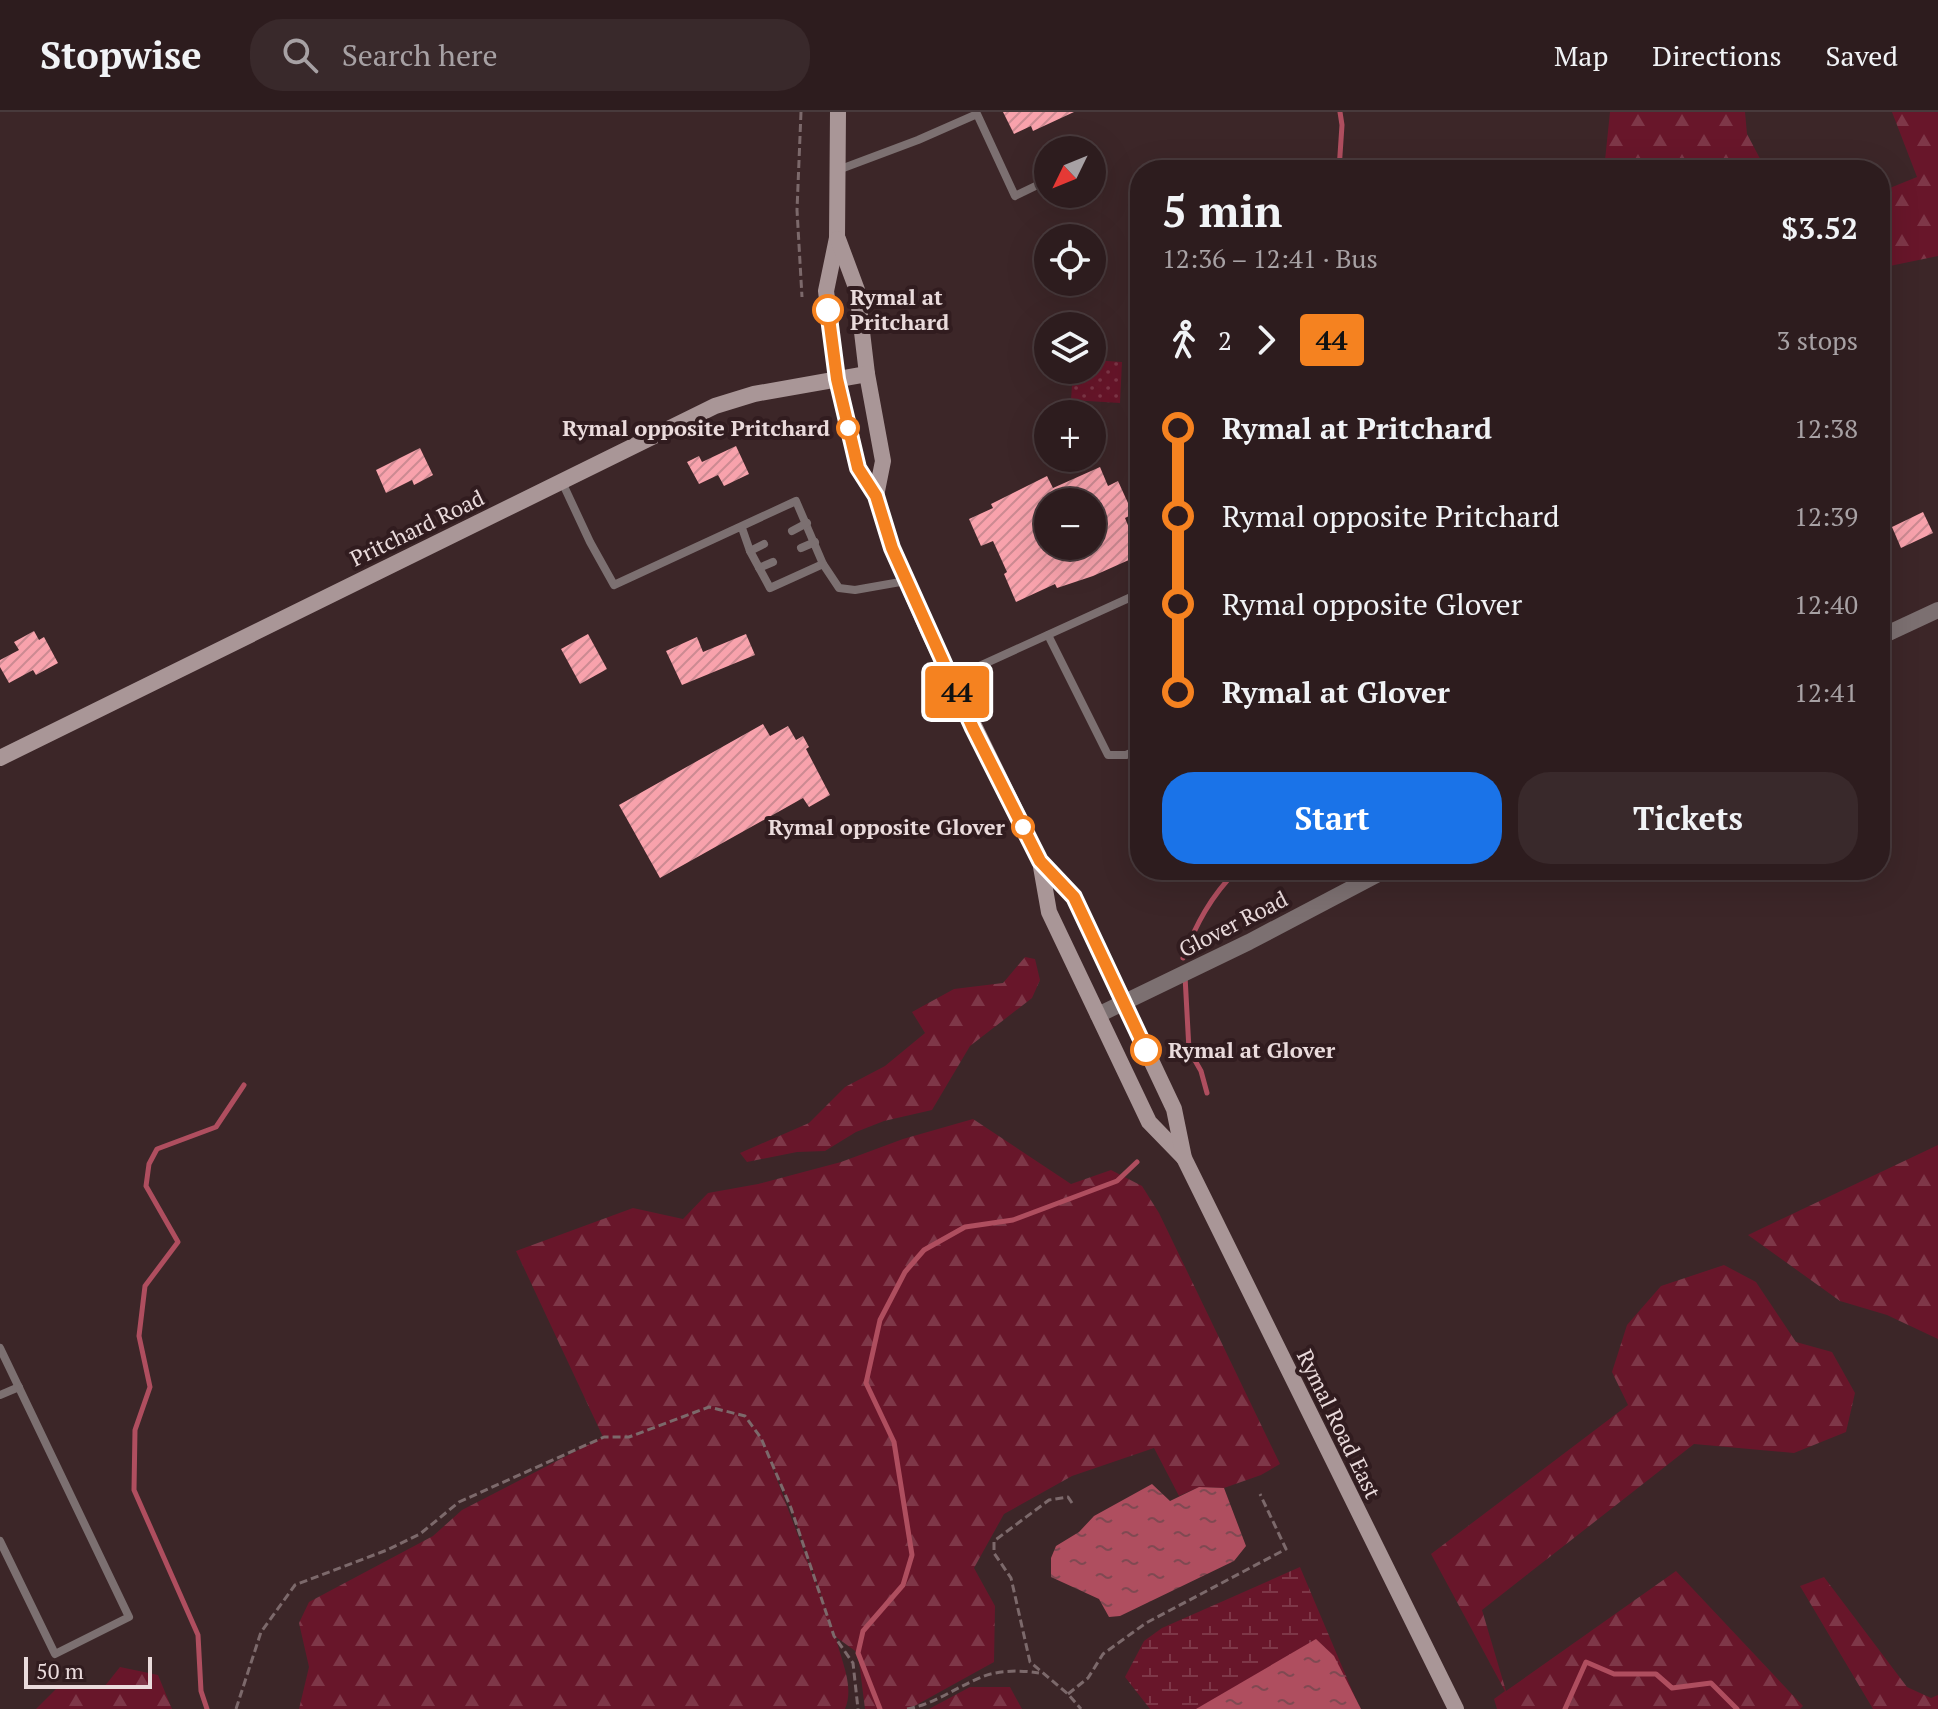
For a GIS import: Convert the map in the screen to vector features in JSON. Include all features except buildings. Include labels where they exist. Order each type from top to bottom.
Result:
[{"type":"main road","name":"Rymal Road East","points":[[838,112],[837,238],[826,291],[837,379],[858,468],[876,496],[892,548],[950,679],[1040,861],[1049,912],[1149,1122],[1184,1158]]},
{"type":"main road","name":"Rymal Road East","points":[[837,238],[857,290],[867,374],[883,461],[876,496]]},
{"type":"main road","name":"Pritchard Road","points":[[0,758],[715,406],[754,394],[867,374]]},
{"type":"main road","name":"Rymal Road East","points":[[1040,861],[1074,897],[1174,1109],[1184,1158],[1456,1709]]},
{"type":"street","points":[[1890,632],[1938,610]]},
{"type":"street","name":"Glover Road","points":[[1098,1015],[1249,942],[1367,880]]},
{"type":"lane","points":[[837,170],[977,114],[1015,196],[1034,187]]},
{"type":"lane","points":[[562,482],[614,585],[796,501],[823,564],[839,588],[855,590],[906,581]]},
{"type":"lane","points":[[792,531],[807,523]]},
{"type":"lane","points":[[742,528],[750,551],[770,588],[823,564]]},
{"type":"lane","points":[[801,548],[815,542]]},
{"type":"lane","points":[[750,551],[764,544]]},
{"type":"lane","points":[[759,568],[773,562]]},
{"type":"lane","points":[[950,679],[1130,598]]},
{"type":"lane","points":[[1048,635],[1108,755],[1130,753]]},
{"type":"lane","points":[[0,1348],[129,1617],[55,1654],[3,1556],[0,1541]]},
{"type":"lane","points":[[0,1395],[19,1387]]},
{"type":"path","points":[[801,112],[797,210],[802,297]]},
{"type":"path","points":[[236,1709],[261,1632],[295,1585],[387,1550],[420,1534],[459,1502],[599,1439],[629,1437],[709,1407],[745,1416],[761,1438],[791,1508],[834,1636],[853,1663],[858,1709]]},
{"type":"path","points":[[1068,1694],[1088,1678],[1103,1654],[1146,1623],[1286,1549],[1260,1494]]},
{"type":"path","points":[[1072,1503],[1068,1497],[1049,1500],[994,1541],[994,1553],[1011,1578],[1030,1662],[1081,1709]]},
{"type":"path","points":[[907,1709],[925,1705],[986,1675],[1026,1671],[1041,1673]]},
{"type":"green space","points":[[1610,112],[1745,112],[1747,134],[1761,160],[1605,160]]},
{"type":"green space","points":[[1892,112],[1938,112],[1938,256],[1890,266],[1890,188],[1917,177]]},
{"type":"green space","points":[[1106,361],[1122,362],[1120,403],[1071,400],[1072,384],[1106,384]]},
{"type":"green space","points":[[1025,957],[1035,959],[1040,980],[1032,998],[970,1046],[932,1110],[884,1121],[856,1132],[825,1151],[797,1152],[747,1162],[740,1153],[809,1123],[845,1087],[885,1066],[925,1033],[912,1012],[954,989],[1003,983]]},
{"type":"green space","points":[[973,1119],[1071,1184],[1111,1170],[1142,1186],[1159,1213],[1280,1464],[1261,1475],[1224,1488],[1199,1487],[1179,1496],[1154,1448],[1072,1476],[1004,1514],[974,1568],[995,1606],[994,1662],[909,1709],[865,1709],[858,1653],[836,1637],[848,1681],[845,1709],[299,1709],[309,1667],[299,1623],[309,1602],[433,1536],[462,1510],[603,1437],[516,1251],[633,1208],[683,1219],[708,1193],[758,1184],[841,1162],[903,1139]],"holes":[[[770,1460],[791,1508],[830,1621]]]},
{"type":"green space","points":[[1938,1145],[1938,1339],[1887,1315],[1840,1301],[1748,1235]]},
{"type":"green space","points":[[1724,1265],[1756,1282],[1796,1342],[1832,1352],[1855,1393],[1846,1432],[1794,1453],[1694,1444],[1482,1610],[1506,1691],[1676,1571],[1803,1706],[1800,1709],[1497,1709],[1494,1699],[1505,1691],[1431,1554],[1628,1405],[1612,1372],[1627,1325],[1661,1286]]},
{"type":"green space","points":[[1300,1567],[1360,1709],[1150,1709],[1125,1677],[1144,1641],[1162,1628]]},
{"type":"green space","points":[[1824,1577],[1907,1687],[1931,1698],[1938,1695],[1938,1709],[1873,1709],[1800,1586]]},
{"type":"green space","points":[[120,1667],[158,1675],[172,1709],[36,1709],[60,1685],[104,1687]]},
{"type":"green space","points":[[970,1687],[1010,1687],[1022,1709],[929,1709]]},
{"type":"water","points":[[1152,1484],[1170,1501],[1199,1487],[1224,1488],[1246,1546],[1234,1561],[1120,1616],[1109,1617],[1099,1599],[1051,1577],[1051,1558],[1056,1546],[1079,1532],[1094,1516]]},
{"type":"water","points":[[1316,1639],[1334,1656],[1361,1709],[1196,1709]]},
{"type":"waterway","points":[[1340,112],[1340,160]]},
{"type":"waterway","points":[[1183,958],[1205,911],[1228,880]]},
{"type":"waterway","points":[[1185,976],[1189,1050],[1201,1071],[1207,1093]]},
{"type":"waterway","points":[[207,1709],[201,1691],[198,1635],[134,1490],[135,1430],[150,1387],[139,1336],[145,1286],[178,1242],[146,1186],[149,1164],[157,1149],[216,1127],[244,1085]]},
{"type":"waterway","points":[[880,1709],[858,1653],[863,1631],[903,1585],[912,1555],[894,1442],[866,1383],[880,1320],[905,1272],[924,1250],[965,1227],[1013,1220],[1117,1181],[1137,1162]]},
{"type":"waterway","points":[[1565,1709],[1586,1662],[1614,1674],[1656,1674],[1672,1688],[1711,1683],[1737,1709]]},
{"type":"bus line","name":"44","points":[[828,310],[837,379],[858,468],[876,496],[892,548],[973,728],[1040,861],[1074,897],[1146,1050]]},
{"type":"place","name":"Rymal at Pritchard","points":[[828,310]]},
{"type":"place","name":"Rymal opposite Pritchard","points":[[848,428]]},
{"type":"place","name":"Rymal opposite Glover","points":[[1023,827]]},
{"type":"place","name":"Rymal at Glover","points":[[1146,1050]]}]
